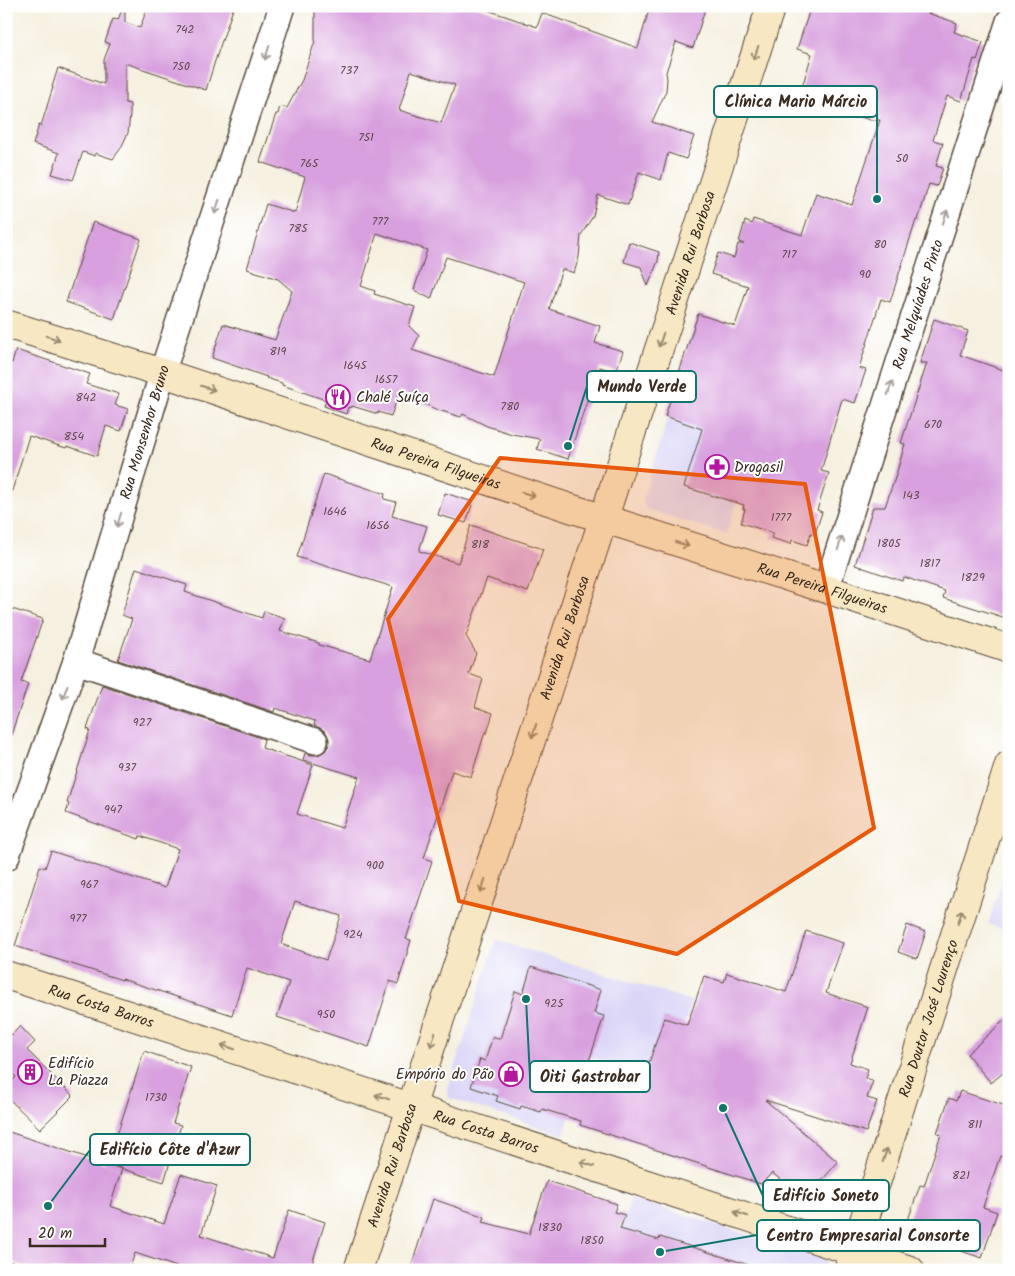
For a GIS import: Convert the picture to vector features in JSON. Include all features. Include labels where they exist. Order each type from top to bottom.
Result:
[{"type":"street","name":"Rua Monsenhor Bruno","points":[[6,858],[76,661],[163,373],[282,6]]},
{"type":"street","name":"Avenida Rui Barbosa","points":[[358,1270],[771,6]]},
{"type":"street","name":"Rua Melquíades Pinto","points":[[826,589],[1009,21]]},
{"type":"street","name":"Rua Pereira Filgueiras","points":[[6,324],[163,373],[1009,649]]},
{"type":"street","points":[[76,661],[315,741]]},
{"type":"street","name":"Rua Doutor José Lourenço","points":[[851,1261],[1009,765]]},
{"type":"street","name":"Rua Costa Barros","points":[[6,975],[412,1107],[851,1261],[910,1270]]},
{"type":"highlighted area","points":[[500,458],[805,484],[874,828],[677,954],[459,901],[388,619]]},
{"type":"shaded area","points":[[668,417],[702,429],[743,484],[726,534],[646,509],[643,499]]},
{"type":"shaded area","points":[[1009,860],[1009,931],[988,924]]},
{"type":"shaded area","points":[[496,940],[692,1001],[666,1081],[588,1056],[564,1135],[449,1098],[447,1092]]},
{"type":"shaded area","points":[[631,1198],[827,1260],[824,1270],[607,1270]]},
{"type":"building","points":[[148,6],[234,6],[206,90],[125,63],[125,103],[130,104],[130,115],[128,133],[121,148],[113,159],[95,153],[95,156],[83,152],[73,180],[52,174],[59,153],[33,144],[39,125],[41,126],[58,68],[104,84],[104,60],[110,44],[105,42],[113,19],[118,20],[122,9],[125,10],[125,22],[140,28]]},
{"type":"building","points":[[315,6],[476,6],[537,27],[542,13],[638,48],[650,6],[706,6],[693,48],[676,42],[666,72],[666,91],[652,122],[694,136],[686,159],[668,153],[661,180],[639,172],[628,205],[598,195],[593,216],[581,235],[579,257],[574,273],[562,269],[549,309],[600,326],[595,343],[623,351],[616,372],[600,367],[568,459],[537,449],[540,439],[512,434],[487,426],[463,414],[461,417],[435,409],[400,391],[391,416],[352,406],[351,408],[348,407],[346,414],[324,406],[326,400],[212,358],[223,324],[275,340],[292,291],[278,279],[247,269],[266,204],[295,213],[305,177],[260,162],[276,114],[278,114],[280,106],[287,108],[302,80],[315,41]],"holes":[[[411,71],[455,85],[441,123],[399,110]],[[377,233],[427,250],[414,290],[431,299],[446,257],[524,282],[494,377],[412,350],[419,336],[409,326],[415,307],[374,294],[375,291],[361,286]]]},
{"type":"building","points":[[811,6],[907,6],[957,23],[954,32],[983,42],[977,60],[974,59],[961,101],[947,96],[933,140],[943,143],[936,166],[943,168],[937,186],[929,184],[890,302],[881,299],[859,368],[866,370],[855,403],[842,399],[821,471],[829,473],[817,510],[822,512],[815,534],[811,533],[807,545],[792,540],[791,544],[771,538],[773,533],[741,523],[745,509],[743,509],[744,505],[684,487],[702,429],[665,416],[698,314],[735,326],[748,286],[711,274],[718,253],[734,258],[738,244],[744,244],[739,242],[745,221],[752,224],[753,219],[802,235],[816,193],[852,205],[880,120],[870,120],[799,97],[812,54],[797,49]]},
{"type":"building","points":[[93,222],[141,239],[114,319],[66,302]]},
{"type":"building","points":[[629,242],[659,252],[658,261],[648,286],[641,267],[624,262]]},
{"type":"building","points":[[934,319],[968,331],[960,355],[1009,372],[1009,619],[943,598],[945,591],[904,577],[902,581],[855,565],[873,507],[885,507],[896,475],[905,444],[901,443],[927,363],[920,363]]},
{"type":"building","points":[[16,350],[90,374],[86,384],[119,394],[115,405],[128,409],[121,431],[106,426],[97,456],[29,436],[11,494],[6,494],[6,361],[12,363]]},
{"type":"building","points":[[324,474],[385,494],[384,499],[396,502],[392,516],[427,526],[419,551],[458,563],[471,525],[543,549],[528,592],[487,578],[466,636],[476,653],[469,674],[483,679],[475,707],[493,713],[471,777],[452,771],[424,858],[432,861],[406,939],[411,940],[398,984],[390,981],[369,1047],[277,1017],[289,982],[247,968],[232,1015],[15,946],[40,866],[45,868],[51,851],[165,888],[178,849],[140,836],[139,839],[66,813],[69,804],[67,803],[90,730],[87,729],[102,685],[264,739],[262,748],[313,765],[297,814],[342,828],[359,777],[303,760],[305,753],[318,755],[325,751],[329,745],[326,732],[314,725],[315,721],[275,708],[274,712],[118,660],[132,619],[122,615],[136,568],[187,585],[185,592],[262,618],[264,611],[285,618],[280,631],[319,643],[319,645],[370,659],[393,587],[297,557]],"holes":[[[295,901],[341,916],[326,960],[281,944]]]},
{"type":"building","points":[[445,493],[473,502],[466,523],[438,515]]},
{"type":"building","points":[[6,607],[43,619],[21,682],[28,684],[10,738],[6,738]]},
{"type":"building","points":[[907,925],[926,932],[917,959],[898,952]]},
{"type":"building","points":[[806,931],[843,943],[826,993],[868,1007],[850,1063],[868,1069],[865,1079],[873,1081],[867,1098],[877,1101],[866,1132],[765,1100],[838,1162],[816,1187],[811,1182],[808,1185],[804,1181],[795,1191],[772,1173],[761,1184],[580,1125],[581,1121],[542,1109],[541,1112],[521,1106],[520,1109],[496,1101],[498,1096],[471,1087],[480,1059],[485,1061],[493,1036],[500,1039],[515,991],[523,994],[531,967],[601,990],[594,1013],[604,1016],[589,1061],[641,1078],[646,1062],[649,1063],[664,1018],[687,1025],[704,976],[724,982],[727,973],[786,992]]},
{"type":"building","points":[[1009,1016],[1009,1068],[991,1083],[967,1054]]},
{"type":"building","name":"Edifício La Piazza","points":[[20,1026],[35,1042],[27,1050],[73,1096],[40,1129],[6,1096],[6,1087],[16,1077],[8,1069],[6,1071],[6,1029],[12,1035]]},
{"type":"building","points":[[144,1051],[191,1067],[173,1123],[181,1125],[164,1182],[104,1163],[112,1140],[115,1141]]},
{"type":"building","points":[[960,1091],[1009,1107],[1009,1144],[1004,1157],[1000,1156],[983,1207],[997,1212],[982,1258],[904,1232],[920,1185],[924,1186],[941,1134],[937,1133],[949,1098],[956,1101]]},
{"type":"building","points":[[6,1131],[122,1169],[110,1206],[164,1224],[181,1174],[217,1186],[201,1235],[273,1258],[289,1210],[325,1222],[310,1270],[186,1270],[135,1253],[129,1270],[36,1270],[6,1260]]},
{"type":"building","points":[[547,1181],[617,1204],[614,1212],[625,1215],[620,1229],[659,1240],[660,1237],[749,1265],[748,1270],[410,1270],[433,1199],[485,1217],[483,1222],[529,1234]]},
{"type":"place","name":"Clínica Mario Márcio","points":[[877,199]]},
{"type":"place","name":"Chalé Suíça","points":[[338,397]]},
{"type":"place","name":"Mundo Verde","points":[[568,446]]},
{"type":"place","name":"Drogasil","points":[[717,467]]},
{"type":"place","name":"Oiti Gastrobar","points":[[526,999]]},
{"type":"place","name":"Edifício La Piazza","points":[[30,1072]]},
{"type":"place","name":"Empório do Pão","points":[[511,1074]]},
{"type":"place","name":"Edifício Soneto","points":[[723,1108]]},
{"type":"place","name":"Edifício Côte d'Azur","points":[[48,1206]]},
{"type":"place","name":"Centro Empresarial Consorte","points":[[660,1252]]}]
